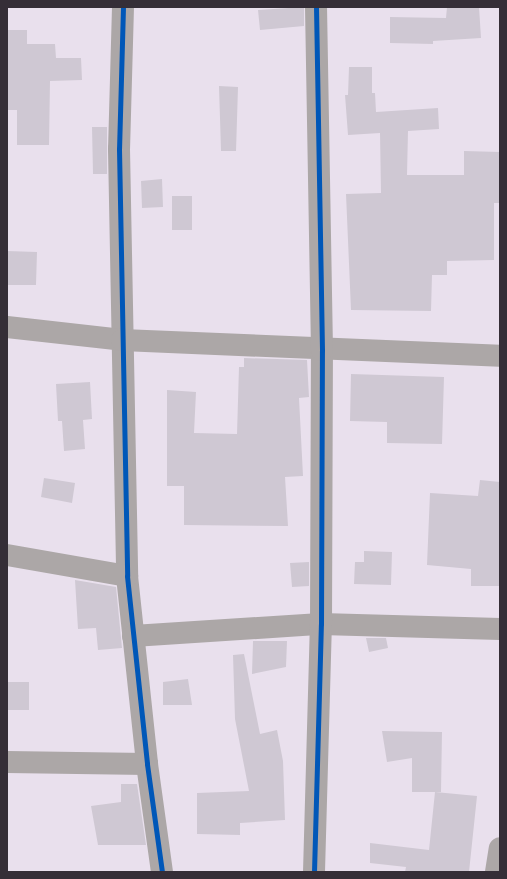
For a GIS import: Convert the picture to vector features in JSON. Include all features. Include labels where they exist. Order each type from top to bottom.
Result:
[{"type":"street","points":[[123,7],[119,150],[127,576],[146,764],[162,872]]},
{"type":"street","points":[[314,872],[321,624],[322,350],[316,7]]},
{"type":"street","points":[[7,327],[122,340],[322,350],[500,356]]},
{"type":"street","points":[[7,555],[127,576]]},
{"type":"street","points":[[133,636],[321,624],[500,629]]},
{"type":"street","points":[[7,762],[146,764]]},
{"type":"street","points":[[496,872],[500,848]]},
{"type":"building","points":[[304,7],[304,26],[260,30],[258,10]]},
{"type":"building","points":[[447,7],[479,7],[481,38],[433,41],[433,44],[390,43],[390,17],[446,18]]},
{"type":"building","points":[[7,30],[27,30],[27,44],[55,44],[56,58],[81,58],[82,80],[50,81],[49,145],[17,145],[17,110],[7,110]]},
{"type":"building","points":[[349,67],[372,67],[372,93],[375,93],[376,112],[438,108],[439,129],[408,131],[407,175],[464,175],[464,151],[500,152],[500,203],[494,203],[494,260],[447,261],[447,275],[432,275],[431,311],[351,310],[346,194],[381,193],[380,133],[348,135],[345,95],[348,95]]},
{"type":"building","points":[[219,86],[238,87],[236,151],[221,151]]},
{"type":"building","points":[[92,127],[107,127],[107,174],[93,174]]},
{"type":"building","points":[[162,179],[163,207],[142,208],[141,181]]},
{"type":"building","points":[[172,196],[192,196],[192,230],[172,230]]},
{"type":"building","points":[[7,251],[37,252],[36,285],[7,285]]},
{"type":"building","points":[[244,358],[307,360],[309,397],[299,398],[303,476],[285,477],[288,526],[184,525],[184,486],[167,486],[167,390],[196,392],[194,433],[237,434],[239,367],[244,367]]},
{"type":"building","points":[[351,374],[444,377],[442,444],[387,443],[387,422],[350,421]]},
{"type":"building","points":[[90,382],[92,419],[83,420],[85,449],[64,451],[62,421],[58,421],[56,384]]},
{"type":"building","points":[[44,478],[75,483],[72,503],[41,497]]},
{"type":"building","points":[[480,480],[500,482],[500,586],[471,586],[471,569],[427,565],[430,493],[478,496]]},
{"type":"building","points":[[364,551],[392,552],[391,585],[354,584],[355,562],[364,562]]},
{"type":"building","points":[[309,562],[309,586],[292,587],[290,563]]},
{"type":"building","points":[[75,580],[116,587],[122,648],[98,650],[96,628],[78,629]]},
{"type":"building","points":[[366,638],[386,638],[388,648],[369,652]]},
{"type":"building","points":[[253,641],[287,641],[286,667],[252,674]]},
{"type":"building","points":[[244,654],[260,734],[277,730],[283,761],[285,820],[240,823],[240,835],[197,834],[197,793],[249,791],[235,719],[233,655]]},
{"type":"building","points":[[188,679],[192,705],[163,705],[163,682]]},
{"type":"building","points":[[7,682],[29,682],[29,710],[7,710]]},
{"type":"building","points":[[382,731],[442,732],[441,792],[412,792],[412,758],[387,762]]},
{"type":"building","points":[[121,784],[137,784],[146,845],[98,845],[91,806],[121,802]]},
{"type":"building","points":[[435,792],[477,796],[469,872],[405,872],[406,867],[370,863],[370,843],[429,850]]},
{"type":"cycle path","points":[[123,7],[119,149],[127,576],[147,764],[162,872]]},
{"type":"cycle path","points":[[314,872],[321,624],[322,350],[316,7]]}]
